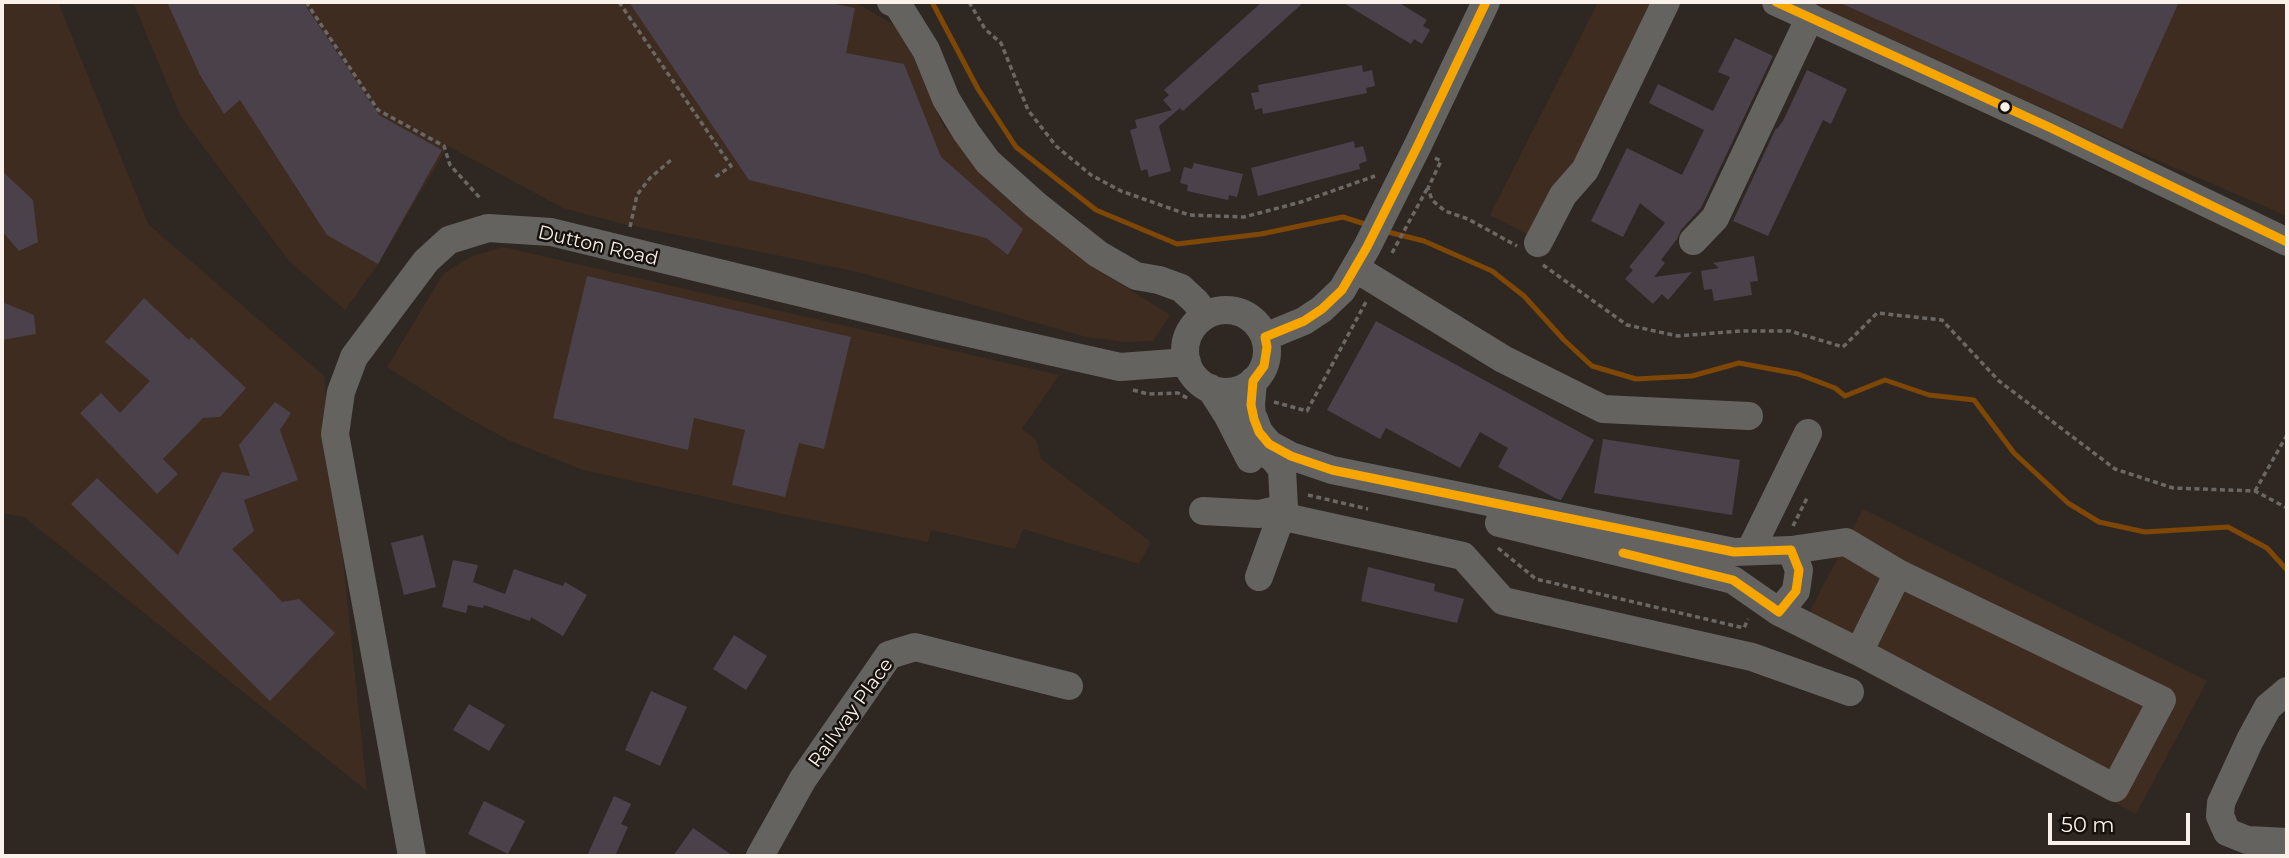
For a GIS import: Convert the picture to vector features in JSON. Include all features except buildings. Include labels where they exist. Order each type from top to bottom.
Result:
[{"type":"street","points":[[891,2],[898,5],[926,50],[946,99],[988,162],[1036,205],[1098,254],[1136,276],[1158,280],[1181,289],[1206,315]]},
{"type":"street","points":[[1265,337],[1304,321],[1322,309],[1342,290],[1361,257],[1397,215],[1417,147],[1486,2]]},
{"type":"street","points":[[1532,251],[1563,195],[1585,170],[1666,2]]},
{"type":"street","points":[[1776,2],[2038,122],[2287,242]]},
{"type":"street","points":[[1693,242],[1715,218],[1810,17]]},
{"type":"street","name":"Dutton Road","points":[[412,856],[335,434],[341,392],[354,357],[426,261],[449,240],[488,229],[551,232],[933,325],[1120,367],[1187,362]]},
{"type":"street","points":[[1361,257],[1503,359],[1603,409],[1749,416]]},
{"type":"street","points":[[1210,388],[1230,391],[1242,388],[1253,381],[1264,366],[1267,356],[1265,337],[1260,327],[1241,313],[1217,311],[1206,315],[1195,325],[1187,339],[1187,362],[1196,377],[1210,388],[1249,458],[1282,469],[1733,580],[1765,612],[1859,652],[2115,788],[2162,700],[1898,573],[1846,542],[1790,542],[1734,552],[1332,470],[1291,456],[1269,444],[1259,432],[1251,405],[1253,381]]},
{"type":"street","points":[[1254,419],[1256,443],[1282,469],[1296,502],[1289,518],[1463,556],[1503,601],[1752,657],[1850,692]]},
{"type":"street","points":[[1750,551],[1808,433]]},
{"type":"street","points":[[1203,511],[1259,514],[1296,502]]},
{"type":"street","points":[[1259,577],[1296,502]]},
{"type":"street","points":[[1765,612],[1796,591],[1800,570],[1790,542]]},
{"type":"street","points":[[1859,652],[1898,573]]},
{"type":"street","name":"Railway Place","points":[[760,856],[803,779],[889,655],[915,647],[1051,681]]},
{"type":"street","points":[[2287,691],[2268,707],[2250,740],[2221,803],[2220,816],[2227,832],[2247,841],[2287,842]]},
{"type":"path","points":[[306,2],[378,110],[444,146],[450,165],[480,198]]},
{"type":"path","points":[[620,2],[731,166],[714,178]]},
{"type":"path","points":[[969,2],[985,29],[1001,43],[1028,110],[1056,146],[1091,175],[1121,191],[1189,215],[1244,217],[1301,202],[1376,176],[1382,171]]},
{"type":"path","points":[[1395,247],[1397,215],[1428,188],[1441,161],[1417,147]]},
{"type":"path","points":[[630,231],[637,195],[650,177],[671,160]]},
{"type":"path","points":[[1428,188],[1432,200],[1445,211],[1468,219],[1532,251],[1627,325],[1678,336],[1740,331],[1790,331],[1843,346],[1877,313],[1942,320],[1999,381],[2115,470],[2173,488],[2255,491],[2287,509]]},
{"type":"path","points":[[2255,491],[2287,435]]},
{"type":"path","points":[[1790,542],[1808,496]]},
{"type":"path","points":[[1296,502],[1376,511]]},
{"type":"path","points":[[1493,545],[1536,579],[1744,628],[1765,612]]},
{"type":"shaded area","points":[[2,2],[58,2],[148,224],[324,376],[367,791],[24,517],[2,513]]},
{"type":"shaded area","points":[[133,2],[855,2],[894,25],[904,35],[942,124],[978,170],[1105,274],[1170,315],[1153,341],[1125,342],[1086,337],[858,272],[623,224],[563,208],[448,146],[378,264],[345,310],[289,261],[181,117]]},
{"type":"shaded area","points":[[1598,2],[1652,2],[1548,245],[1490,215]]},
{"type":"shaded area","points":[[1808,2],[2287,2],[2287,216],[2152,158]]},
{"type":"shaded area","points":[[503,247],[1059,375],[1022,429],[1037,441],[1041,459],[1151,542],[1139,564],[1023,529],[1015,549],[931,530],[928,542],[792,516],[583,470],[508,440],[459,413],[387,367],[443,274],[470,257]]},
{"type":"shaded area","points":[[1863,509],[2207,681],[2136,814],[1798,634]]},
{"type":"waterway","points":[[932,2],[978,89],[1016,147],[1096,210],[1177,244],[1261,234],[1343,217],[1368,225]]},
{"type":"waterway","points":[[1384,231],[1424,241],[1492,271],[1524,296],[1592,366],[1636,379],[1692,376],[1739,363],[1798,374],[1835,388],[1845,396],[1885,380],[1929,395],[1974,400],[2014,453],[2068,503],[2099,522],[2145,532],[2228,527],[2267,548],[2287,570]]},
{"type":"transit line","points":[[1486,2],[1417,147],[1367,247],[1342,290],[1304,321],[1265,337],[1267,347],[1264,366],[1253,381],[1251,405],[1254,419],[1259,432],[1269,444],[1291,456],[1332,470],[1734,552],[1791,550],[1799,570],[1796,591],[1779,612],[1733,580],[1623,553]]},
{"type":"transit line","points":[[1776,2],[2051,128],[2287,242]]}]
